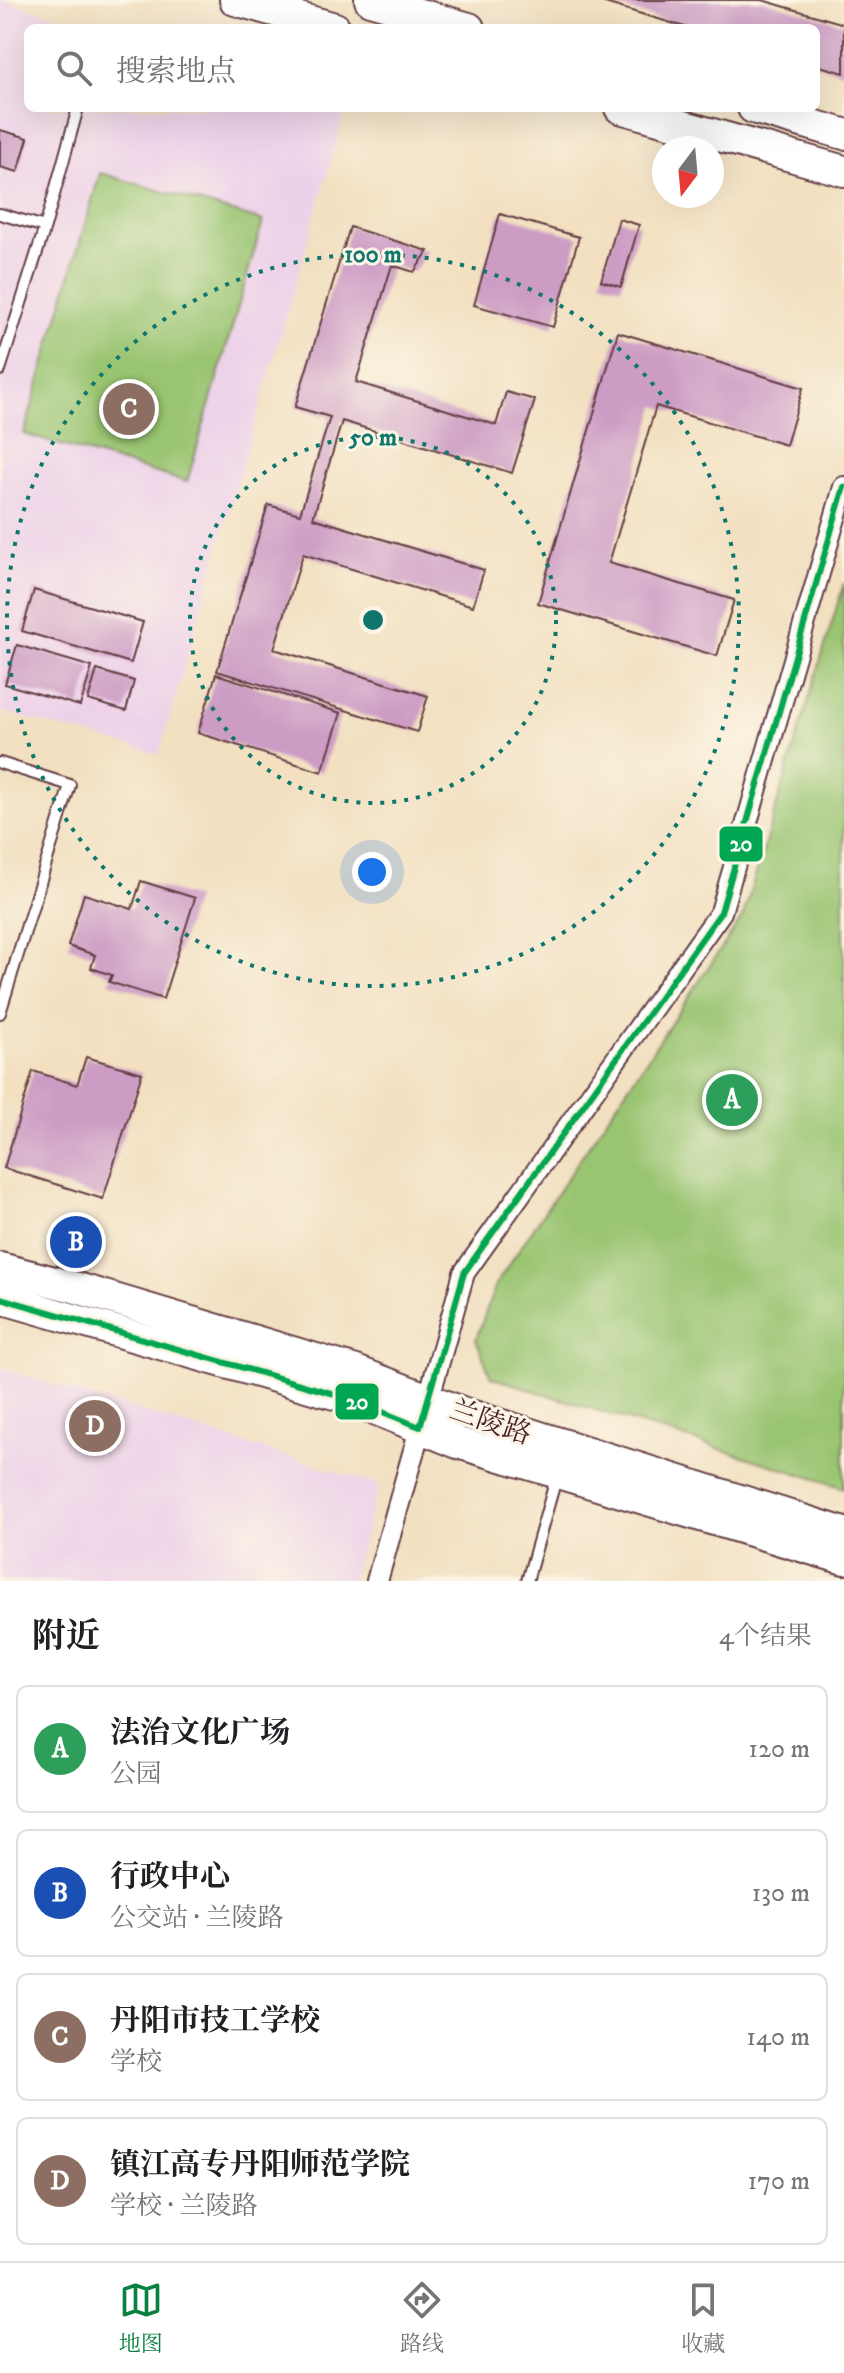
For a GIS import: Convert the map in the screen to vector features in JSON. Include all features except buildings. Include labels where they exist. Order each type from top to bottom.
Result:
[{"type":"street","points":[[235,0],[321,24]]},
{"type":"street","points":[[370,0],[455,24]]},
{"type":"street","points":[[634,112],[844,171]]},
{"type":"street","points":[[767,112],[844,134]]},
{"type":"street","points":[[377,1581],[464,1273],[721,912],[844,487]]},
{"type":"street","name":"兰陵路","points":[[0,1268],[356,1371],[424,1413],[458,1443],[844,1559]]},
{"type":"street","name":"兰陵路","points":[[0,1298],[345,1397],[424,1413],[467,1414],[844,1533]]},
{"type":"lane","points":[[0,370],[77,112]]},
{"type":"lane","points":[[0,214],[45,227]]},
{"type":"lane","points":[[0,763],[70,785],[0,1010]]},
{"type":"lane","points":[[527,1581],[557,1472]]},
{"type":"shaded area","points":[[0,0],[84,24],[24,24],[24,112],[345,112],[159,754],[0,711]]},
{"type":"shaded area","points":[[0,1368],[379,1485],[351,1581],[0,1581]]},
{"type":"green space","points":[[100,173],[263,221],[187,482],[24,434]]},
{"type":"green space","points":[[844,583],[844,1488],[491,1377],[476,1339],[496,1284],[743,916]]},
{"type":"transit line","name":"20","points":[[0,1298],[345,1397],[420,1427],[464,1273],[721,912],[844,487]]},
{"type":"place","name":"丹阳市技工学校","points":[[129,409]]},
{"type":"place","name":"法治文化广场","points":[[732,1100]]},
{"type":"place","name":"行政中心","points":[[76,1242]]},
{"type":"place","name":"镇江高专丹阳师范学院","points":[[95,1426]]}]
